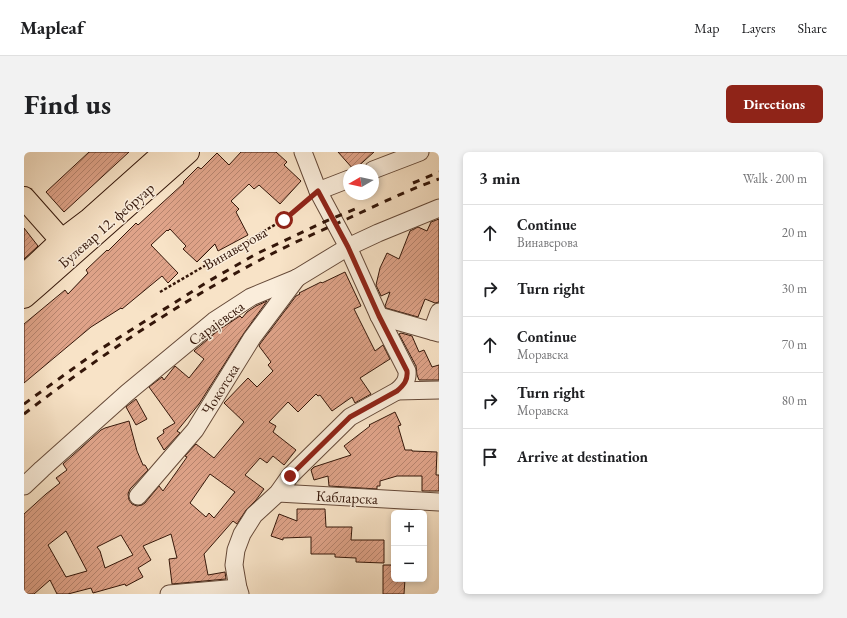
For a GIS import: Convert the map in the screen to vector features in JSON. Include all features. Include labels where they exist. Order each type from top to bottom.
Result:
[{"type":"main road","name":"Булевар 12. фебруар","points":[[24,297],[39,284],[90,219],[165,152]]},
{"type":"main road","name":"Булевар 12. фебруар","points":[[24,276],[67,247],[188,152]]},
{"type":"main road","points":[[24,198],[67,247]]},
{"type":"street","points":[[170,594],[239,591],[234,565],[236,550],[242,534],[254,515],[278,493],[290,476],[350,417],[397,391],[406,381],[407,371],[379,316],[348,247],[318,191],[304,152]]},
{"type":"street","points":[[379,168],[420,152]]},
{"type":"street","points":[[318,191],[343,181]]},
{"type":"street","name":"Сарајевска","points":[[24,486],[127,393],[214,321],[251,297],[297,278],[348,247],[439,208]]},
{"type":"street","name":"Чокотска","points":[[138,496],[195,430],[252,338],[297,278]]},
{"type":"street","points":[[379,316],[435,332],[439,312]]},
{"type":"street","points":[[397,391],[439,390]]},
{"type":"street","name":"Кабларска","points":[[278,493],[439,502]]},
{"type":"path","name":"Винаверова","points":[[160,292],[284,220],[318,191]]},
{"type":"building","points":[[89,152],[129,152],[64,212],[46,192]]},
{"type":"building","points":[[241,152],[276,152],[287,162],[284,165],[301,181],[280,204],[259,185],[254,189],[249,184],[231,201],[239,209],[236,212],[248,235],[218,251],[215,244],[197,262],[183,249],[186,246],[170,229],[168,231],[167,230],[151,245],[178,273],[168,283],[162,276],[122,309],[121,308],[91,327],[24,383],[24,324],[65,290],[68,294],[88,273],[86,270],[107,250],[108,251],[136,223],[138,225],[184,183],[183,182],[198,167],[201,169],[217,153],[229,165]]},
{"type":"building","points":[[338,152],[374,152],[361,164],[349,164]]},
{"type":"building","points":[[439,219],[439,302],[435,303],[425,299],[418,317],[386,308],[385,306],[390,292],[381,296],[376,285],[380,268],[387,253],[399,259],[410,231],[418,227],[427,231],[431,222]]},
{"type":"building","points":[[24,228],[38,246],[24,259]]},
{"type":"building","points":[[345,272],[361,306],[354,309],[375,351],[383,345],[390,359],[360,378],[371,394],[355,403],[352,397],[332,411],[320,395],[318,396],[316,394],[298,412],[288,402],[269,422],[276,426],[273,432],[296,450],[284,465],[273,456],[267,463],[260,458],[245,475],[264,489],[246,510],[237,524],[233,521],[204,554],[208,575],[225,572],[226,579],[172,584],[169,559],[177,558],[171,534],[143,546],[151,560],[138,568],[143,577],[126,586],[125,584],[93,593],[91,588],[68,594],[57,594],[50,580],[34,594],[24,594],[24,514],[60,483],[56,478],[67,470],[63,464],[101,430],[129,421],[137,451],[143,465],[145,465],[148,470],[130,489],[128,494],[129,500],[132,504],[137,506],[145,503],[159,486],[163,491],[187,457],[185,456],[196,444],[214,458],[244,422],[224,403],[248,378],[257,387],[273,371],[268,365],[271,362],[259,346],[260,344],[296,296],[300,294],[299,293],[321,282],[322,283]],"holes":[[[210,474],[235,492],[214,518],[209,513],[206,517],[190,503]],[[66,531],[87,571],[66,577],[48,545]],[[121,535],[133,555],[105,568],[100,551],[97,547]]]},
{"type":"building","points":[[267,301],[244,333],[199,404],[177,431],[180,433],[164,450],[157,438],[164,433],[163,430],[175,423],[149,387],[162,377],[164,380],[175,366],[189,378],[204,359],[194,351],[195,350],[220,329],[240,316],[242,318],[247,312]]},
{"type":"building","points":[[401,333],[412,336],[419,352],[424,350],[432,367],[439,365],[439,380],[419,380],[416,366],[399,334]]},
{"type":"building","points":[[136,399],[147,419],[136,425],[126,407]]},
{"type":"building","points":[[395,412],[401,425],[398,426],[405,450],[437,452],[436,475],[439,475],[439,491],[422,491],[422,476],[397,476],[380,481],[380,486],[377,486],[377,489],[329,486],[328,476],[314,480],[311,470],[314,467],[351,455],[344,446],[370,426],[369,425]]},
{"type":"building","points":[[297,509],[325,509],[326,527],[352,527],[351,540],[384,540],[384,563],[356,562],[356,558],[335,557],[335,554],[311,554],[311,537],[283,538],[283,540],[271,536],[279,514],[297,521]]},
{"type":"building","points":[[383,565],[391,565],[391,582],[405,582],[404,594],[383,594]]},
{"type":"railway","points":[[413,183],[439,172]]},
{"type":"railway","points":[[24,414],[109,352],[168,313],[229,277],[271,254],[303,239],[439,179]]},
{"type":"railway","points":[[24,404],[96,352],[209,281],[256,254],[355,209]]},
{"type":"route","points":[[284,220],[318,191],[348,247],[379,316],[407,371],[406,381],[403,386],[397,391],[350,417],[290,476]]}]
